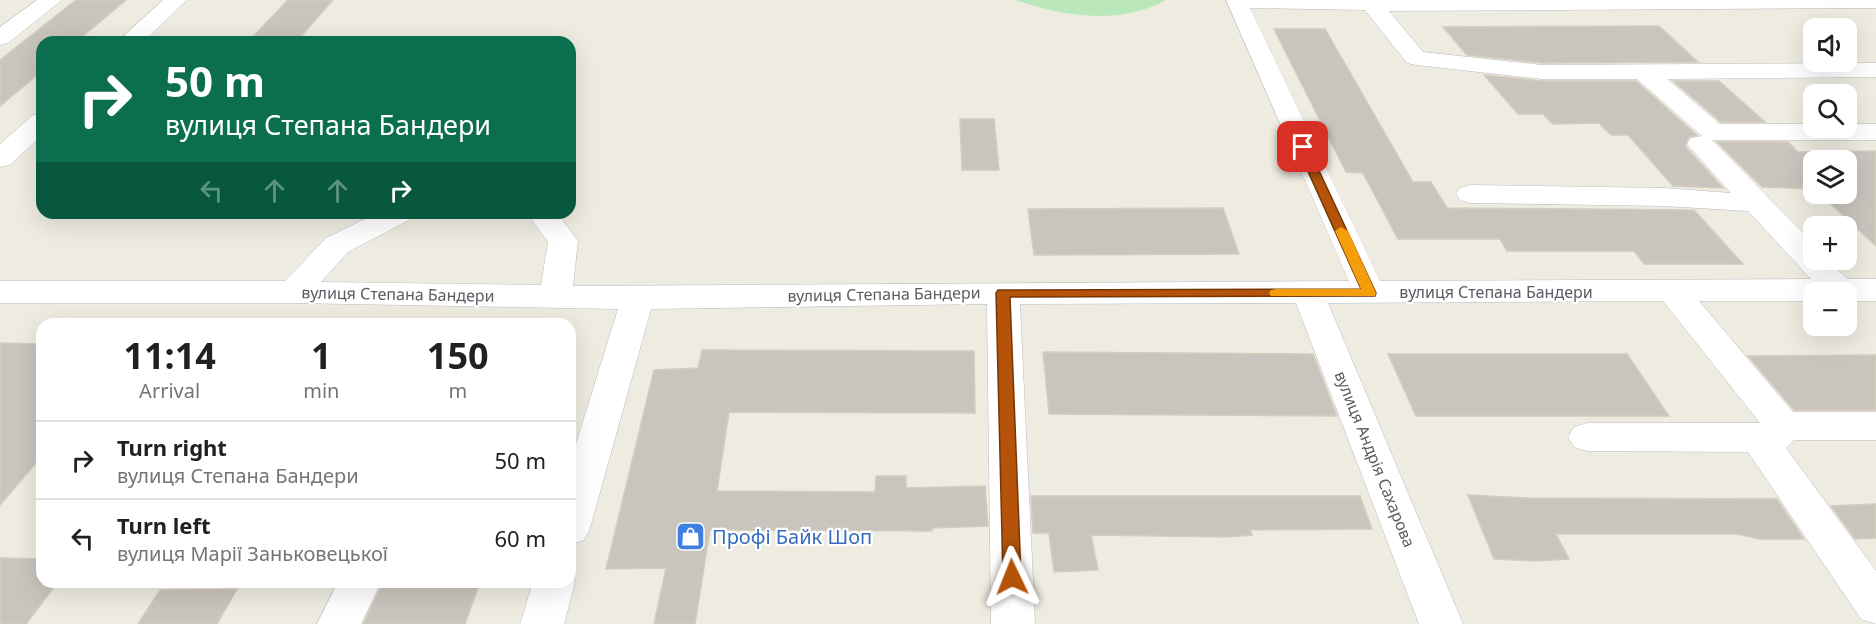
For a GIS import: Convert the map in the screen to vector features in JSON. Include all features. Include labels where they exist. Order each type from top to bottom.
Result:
[{"type":"street","points":[[0,38],[51,0]]},
{"type":"street","points":[[136,36],[176,0]]},
{"type":"street","points":[[1370,293],[1236,1],[1372,5],[1876,2]]},
{"type":"street","points":[[1372,5],[1416,58],[1542,72],[1876,70]]},
{"type":"street","points":[[1644,72],[1713,132],[1876,132]]},
{"type":"street","points":[[0,159],[36,126]]},
{"type":"street","points":[[1701,144],[1831,282]]},
{"type":"street","points":[[1470,194],[1664,197],[1756,203]]},
{"type":"street","points":[[292,292],[337,245],[389,219]]},
{"type":"street","points":[[546,219],[563,241],[555,297]]},
{"type":"street","name":"вулиця Степана Бандери","points":[[0,292],[292,292],[638,298],[1003,293],[1803,290]]},
{"type":"street","name":"вулиця Степана Бандери","points":[[1857,290],[1876,290]]},
{"type":"street","points":[[1672,291],[1770,432],[1876,605]]},
{"type":"street","points":[[1003,293],[1014,624]]},
{"type":"street","name":"вулиця Андрія Сахарова","points":[[1308,293],[1441,624]]},
{"type":"street","points":[[576,486],[584,431],[638,298]]},
{"type":"street","points":[[1587,436],[1770,432],[1876,426]]},
{"type":"street","points":[[339,624],[357,588]]},
{"type":"street","points":[[542,624],[552,588]]},
{"type":"green space","points":[[1016,0],[1166,0],[1130,13],[1092,16],[1053,11]]},
{"type":"building","points":[[76,0],[126,0],[83,36],[36,36],[36,76],[0,106],[0,60]]},
{"type":"building","points":[[288,0],[333,0],[301,36],[254,36]]},
{"type":"building","points":[[1659,26],[1698,62],[1542,63],[1467,55],[1443,27]]},
{"type":"building","points":[[1274,29],[1325,29],[1413,182],[1431,182],[1447,208],[1694,210],[1743,264],[1644,264],[1634,251],[1507,251],[1500,239],[1398,239],[1363,173],[1346,172]]},
{"type":"building","points":[[1484,75],[1542,81],[1636,81],[1697,135],[1689,137],[1685,146],[1723,188],[1673,186],[1628,135],[1611,135],[1599,123],[1553,124],[1543,114],[1518,114]]},
{"type":"building","points":[[1673,81],[1719,81],[1765,122],[1721,122]]},
{"type":"building","points":[[960,119],[994,119],[999,170],[962,170]]},
{"type":"building","points":[[1717,142],[1788,142],[1798,152],[1803,152],[1803,189],[1762,187]]},
{"type":"building","points":[[1857,151],[1876,151],[1876,246],[1857,228],[1857,216],[1844,216],[1831,204],[1857,204]]},
{"type":"building","points":[[1223,208],[1239,254],[1034,255],[1028,209]]},
{"type":"building","points":[[0,343],[36,344],[36,463],[0,505]]},
{"type":"building","points":[[702,350],[974,351],[975,413],[729,412],[717,491],[875,492],[876,476],[906,476],[906,488],[985,486],[988,526],[932,528],[932,531],[710,530],[695,624],[654,624],[666,568],[606,569],[654,370],[698,368]]},
{"type":"building","points":[[1043,352],[1313,354],[1337,416],[1049,414]]},
{"type":"building","points":[[1388,354],[1627,354],[1669,416],[1416,416]]},
{"type":"building","points":[[1876,355],[1876,410],[1794,410],[1748,356]]},
{"type":"building","points":[[1468,495],[1528,498],[1777,499],[1804,539],[1759,539],[1737,534],[1556,534],[1569,559],[1535,561],[1494,559]]},
{"type":"building","points":[[1031,496],[1360,496],[1372,529],[1250,530],[1252,535],[1227,537],[1091,535],[1098,570],[1054,572],[1049,533],[1033,533]]},
{"type":"building","points":[[1876,504],[1876,538],[1855,539],[1831,506]]},
{"type":"building","points":[[0,558],[36,559],[36,588],[53,588],[26,624],[0,624]]},
{"type":"building","points":[[380,588],[478,588],[465,624],[363,624]]},
{"type":"building","points":[[237,589],[217,624],[138,624],[160,590]]},
{"type":"slow traffic","points":[[1276,293],[1370,293],[1341,231]]},
{"type":"place","name":"Профі Байк Шоп","points":[[691,537]]},
{"type":"route","points":[[1012,577],[1003,293],[1370,293],[1303,147]]}]
